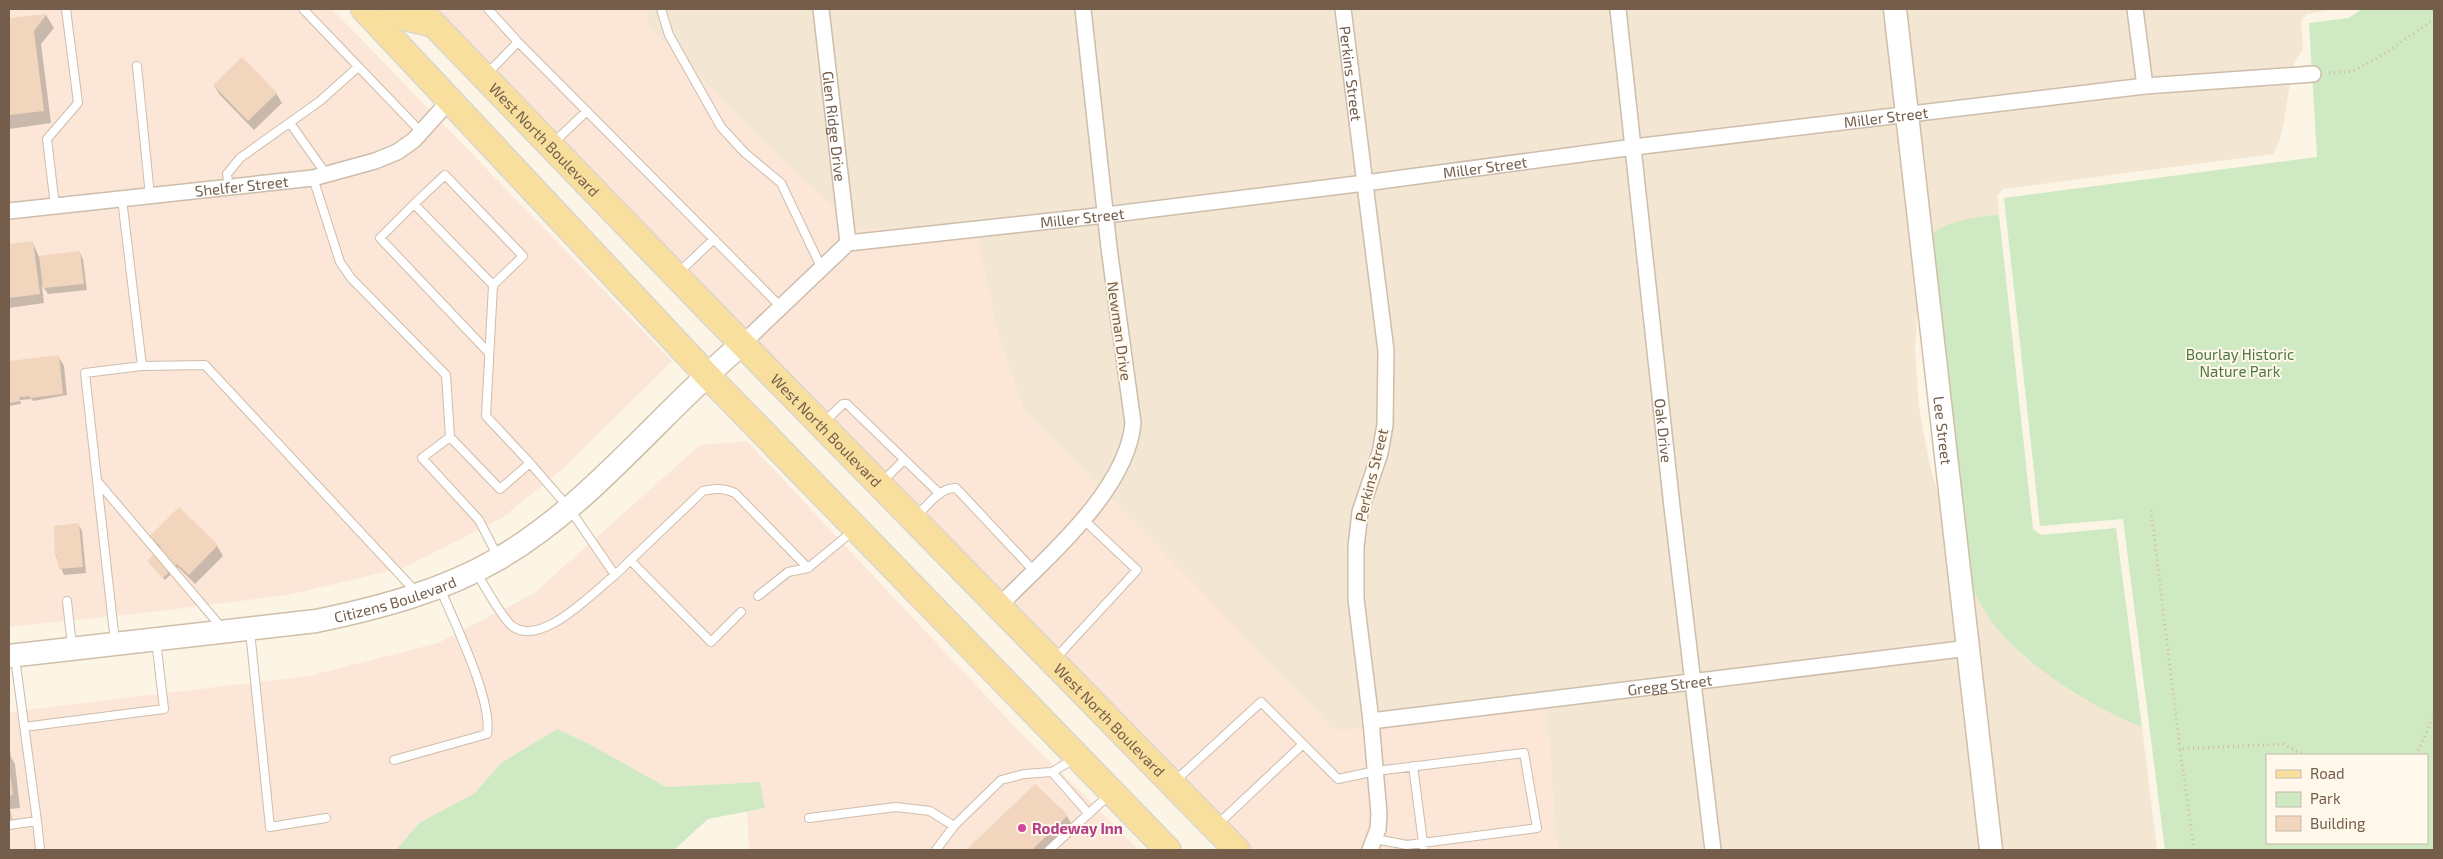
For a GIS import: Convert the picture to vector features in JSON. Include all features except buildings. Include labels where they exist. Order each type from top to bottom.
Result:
[{"type":"main road","points":[[364,9],[706,374],[1168,850]]},
{"type":"main road","points":[[397,9],[408,18],[427,17]]},
{"type":"main road","name":"West North Boulevard","points":[[427,17],[742,344],[1237,850]]},
{"type":"street","name":"Glen Ridge Drive","points":[[821,9],[848,243]]},
{"type":"street","name":"Newman Drive","points":[[999,606],[1083,518],[1108,487],[1126,456],[1131,440],[1133,423],[1106,215],[1083,9]]},
{"type":"street","name":"Perkins Street","points":[[1344,9],[1386,351],[1387,386],[1380,453],[1360,512],[1356,547],[1356,600],[1372,721],[1379,814],[1373,844]]},
{"type":"street","name":"Oak Drive","points":[[1618,9],[1713,850]]},
{"type":"street","name":"Lee Street","points":[[1896,9],[1991,850]]},
{"type":"street","points":[[2135,9],[2144,86]]},
{"type":"street","name":"Miller Street","points":[[848,243],[1365,184],[1634,147],[2144,86],[2313,74]]},
{"type":"street","name":"Shelfer Street","points":[[9,211],[320,176],[375,161],[396,152],[421,132],[450,100]]},
{"type":"street","points":[[706,374],[782,308],[848,243]]},
{"type":"street","name":"Citizens Boulevard","points":[[12,656],[226,633],[316,621],[429,590],[499,559],[542,530],[569,508],[706,374]]},
{"type":"street","name":"Gregg Street","points":[[1372,721],[1969,648]]},
{"type":"lane","points":[[55,206],[47,139],[78,102],[66,9]]},
{"type":"lane","points":[[303,9],[421,132]]},
{"type":"lane","points":[[488,9],[518,42],[782,308]]},
{"type":"lane","points":[[661,9],[669,35],[721,127],[745,153],[781,183],[822,269]]},
{"type":"lane","points":[[484,76],[518,42]]},
{"type":"lane","points":[[136,66],[150,196]]},
{"type":"lane","points":[[229,187],[227,174],[240,158],[320,101],[358,67]]},
{"type":"lane","points":[[551,145],[587,111]]},
{"type":"lane","points":[[290,122],[320,176],[340,262],[345,270],[446,375],[450,437],[500,489],[530,463]]},
{"type":"lane","points":[[489,353],[380,238],[445,175],[523,256],[494,285],[486,416],[569,508],[614,575]]},
{"type":"lane","points":[[122,199],[142,366]]},
{"type":"lane","points":[[414,204],[494,285]]},
{"type":"lane","points":[[676,276],[714,239]]},
{"type":"lane","points":[[116,644],[85,373],[142,366],[205,365],[429,590],[475,671],[489,725],[487,734],[394,760]]},
{"type":"lane","points":[[821,425],[843,404],[847,404],[940,494]]},
{"type":"lane","points":[[450,437],[422,458],[480,520],[499,559]]},
{"type":"lane","points":[[880,484],[904,460]]},
{"type":"lane","points":[[98,482],[226,633]]},
{"type":"lane","points":[[475,571],[511,625],[522,632],[535,631],[550,626],[614,575],[703,491],[716,488],[736,493],[808,568]]},
{"type":"lane","points":[[914,519],[940,494],[950,488],[956,488],[1034,571]]},
{"type":"lane","points":[[1053,661],[1137,570],[1083,518]]},
{"type":"lane","points":[[758,596],[788,572],[808,568],[856,528]]},
{"type":"lane","points":[[630,560],[711,642],[741,612]]},
{"type":"lane","points":[[67,601],[73,649]]},
{"type":"lane","points":[[250,630],[270,827],[326,818]]},
{"type":"lane","points":[[24,727],[164,709],[156,640]]},
{"type":"lane","points":[[12,656],[24,727],[40,850]]},
{"type":"lane","points":[[1172,784],[1260,702],[1338,779],[1376,771],[1524,753],[1537,828],[1423,847],[1373,844]]},
{"type":"lane","points":[[1214,827],[1302,745]]},
{"type":"lane","points":[[936,850],[954,826],[1001,780],[1024,774],[1052,772],[1078,756]]},
{"type":"lane","points":[[1413,766],[1423,847]]},
{"type":"lane","points":[[1052,772],[1089,814]]},
{"type":"lane","points":[[1049,850],[1112,792]]},
{"type":"lane","points":[[809,818],[896,807],[930,811],[954,826]]},
{"type":"lane","points":[[9,824],[37,821]]},
{"type":"path","points":[[2313,74],[2353,71],[2386,53],[2434,20]]},
{"type":"path","points":[[2151,510],[2194,850]]},
{"type":"path","points":[[2416,754],[2434,716]]},
{"type":"path","points":[[2180,748],[2283,744],[2303,754]]},
{"type":"shaded area","points":[[9,9],[332,9],[672,361],[567,465],[501,519],[403,568],[287,595],[9,627]]},
{"type":"shaded area","points":[[432,9],[647,9],[646,24],[852,227],[977,233],[999,339],[1023,408],[1336,731],[1546,704],[1557,850],[1250,850],[445,22],[445,17],[439,16]]},
{"type":"shaded area","points":[[647,9],[1886,9],[1919,283],[1915,351],[1919,407],[1929,462],[1946,522],[1982,850],[1557,850],[1546,704],[1336,732],[1023,408],[999,339],[852,227],[646,24]]},
{"type":"shaded area","points":[[1904,9],[2337,9],[2307,14],[2301,21],[2303,49],[2293,66],[2280,139],[2273,154],[2003,189],[1997,196],[1999,215],[1956,223],[1931,235]]},
{"type":"shaded area","points":[[747,441],[1019,731],[1139,850],[749,850],[747,812],[765,808],[759,782],[666,787],[589,744],[557,729],[501,763],[475,793],[419,823],[396,850],[9,850],[9,712],[309,676],[438,643],[533,594],[700,445]]},
{"type":"shaded area","points":[[1971,587],[2000,632],[2026,658],[2103,709],[2142,727],[2157,850],[2000,850]]},
{"type":"green space","name":"Bourlay Historic Nature Park","points":[[2362,9],[2434,9],[2434,850],[2165,850],[2123,519],[2040,526],[2004,198],[2317,157],[2309,23],[2349,18]]},
{"type":"green space","points":[[1999,215],[2033,529],[2041,535],[2116,528],[2142,727],[2124,720],[2085,699],[2029,660],[1996,627],[1971,587],[1931,235],[1945,226],[1963,220]]},
{"type":"green space","points":[[557,729],[589,744],[666,787],[760,782],[765,808],[708,819],[674,850],[396,850],[419,823],[475,793],[501,763]]},
{"type":"place","name":"Rodeway Inn","points":[[1022,828]]}]
